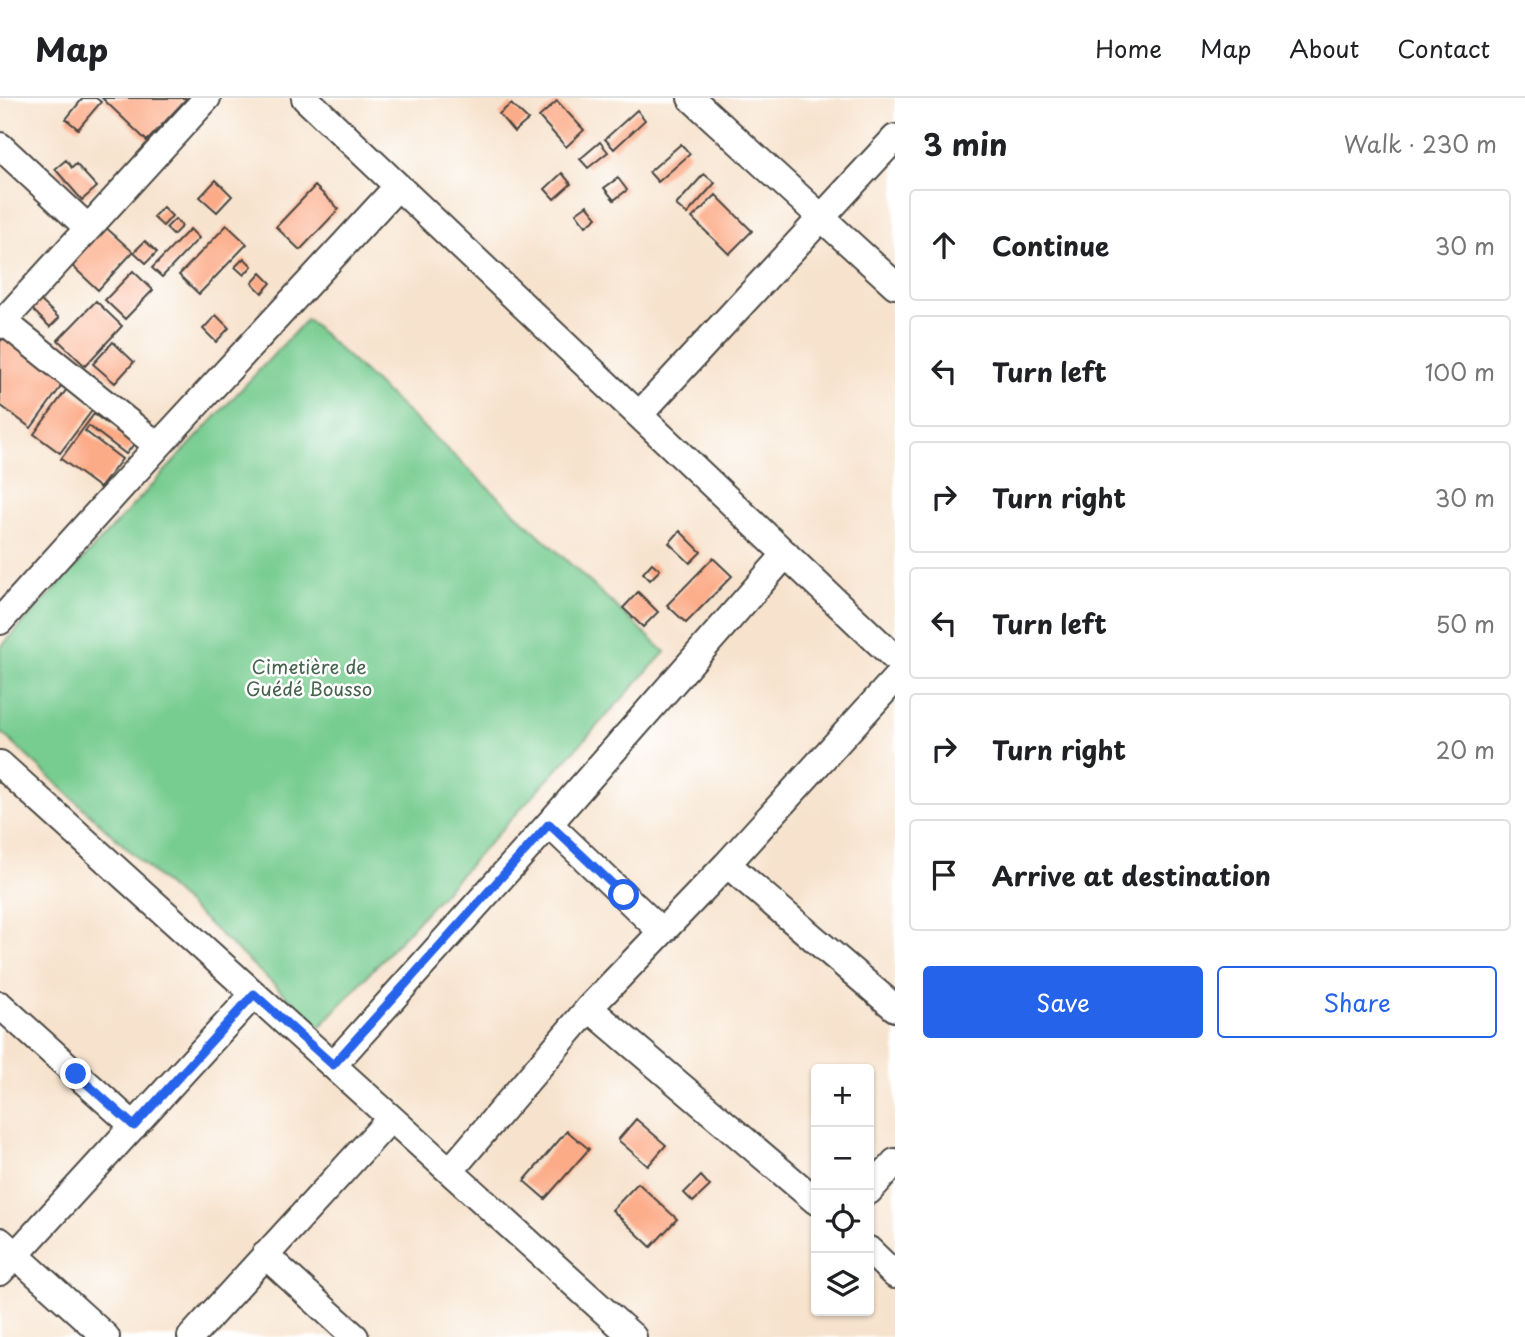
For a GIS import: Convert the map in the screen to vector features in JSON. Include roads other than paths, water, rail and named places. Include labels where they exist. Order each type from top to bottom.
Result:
[{"type":"street","points":[[158,446],[2,323],[207,98]]},
{"type":"street","points":[[305,98],[895,658]]},
{"type":"street","points":[[691,98],[895,285]]},
{"type":"street","points":[[639,415],[895,138]]},
{"type":"street","points":[[0,146],[88,228]]},
{"type":"street","points":[[0,621],[398,186]]},
{"type":"street","points":[[333,1065],[786,554]]},
{"type":"street","points":[[450,1171],[589,1008],[727,863],[895,679]]},
{"type":"street","points":[[0,764],[633,1337]]},
{"type":"street","points":[[549,824],[661,931]]},
{"type":"street","points":[[727,863],[895,1008]]},
{"type":"street","points":[[106,1337],[5,1256],[134,1126],[254,994]]},
{"type":"street","points":[[0,1004],[134,1126]]},
{"type":"street","points":[[589,1008],[811,1197]]},
{"type":"street","points":[[191,1337],[391,1118]]},
{"type":"street","points":[[870,1190],[895,1162]]},
{"type":"street","points":[[872,1253],[895,1275]]},
{"type":"street","points":[[265,1255],[355,1337]]},
{"type":"park label","name":"Cimetière de Guédé Bousso","points":[[309,677]]}]
